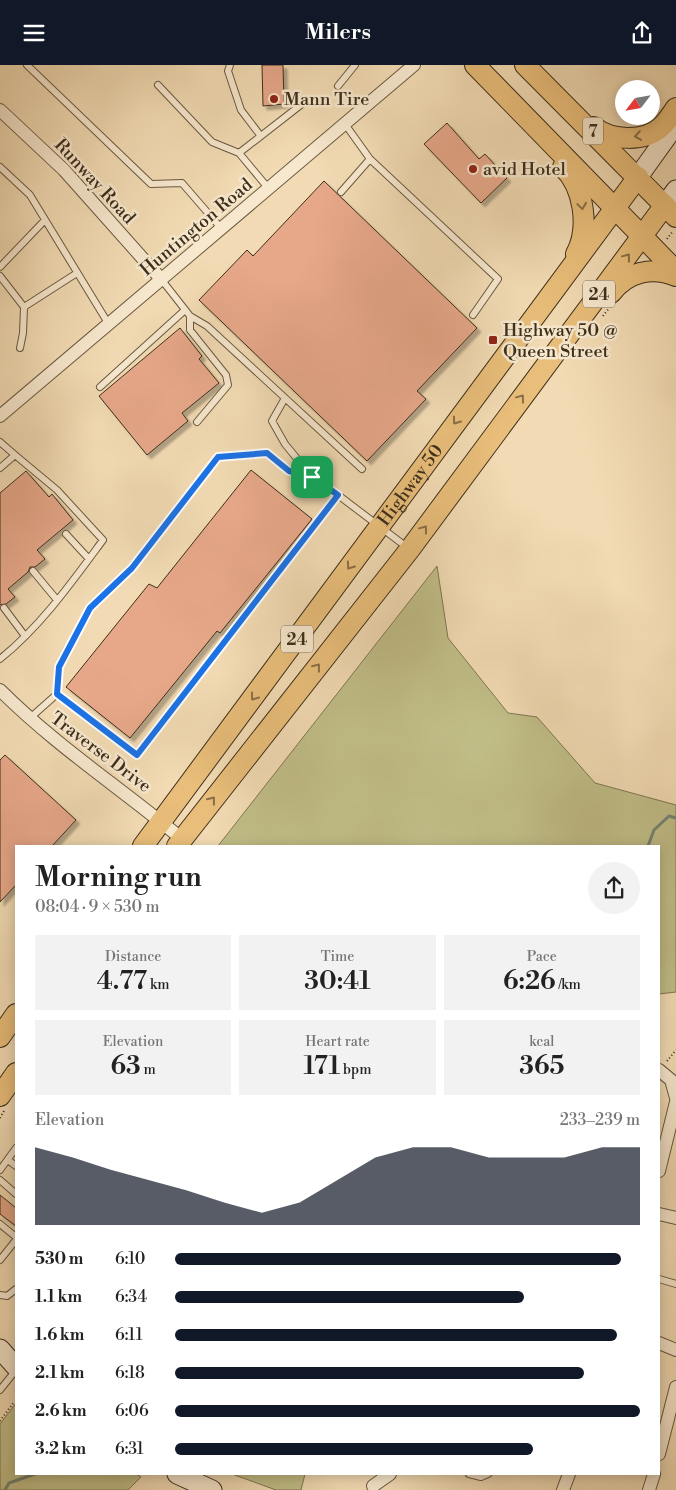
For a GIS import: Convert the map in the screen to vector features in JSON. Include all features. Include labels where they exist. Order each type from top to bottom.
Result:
[{"type":"main road","name":"7","points":[[475,65],[615,208]]},
{"type":"main road","name":"7","points":[[525,65],[638,177]]},
{"type":"main road","points":[[547,86],[553,86],[598,130],[612,136],[640,136],[652,133],[660,128],[676,109]]},
{"type":"main road","points":[[507,98],[506,109],[570,175],[582,202],[583,226],[579,248],[532,313],[532,319]]},
{"type":"main road","name":"Highway 50","points":[[144,845],[676,124]]},
{"type":"main road","points":[[638,177],[672,204]]},
{"type":"main road","name":"24","points":[[180,843],[410,549],[642,236],[672,204]]},
{"type":"main road","points":[[615,208],[676,271]]},
{"type":"main road","points":[[556,353],[569,350],[614,290],[629,276],[650,271],[676,276]]},
{"type":"main road","points":[[0,1096],[15,1074]]},
{"type":"main road","points":[[0,1349],[15,1367]]},
{"type":"main road","points":[[179,1475],[207,1489]]},
{"type":"street","name":"Huntington Road","points":[[0,416],[414,65]]},
{"type":"street","name":"Runway Road","points":[[0,110],[64,170],[160,279]]},
{"type":"street","name":"Traverse Drive","points":[[0,690],[29,719],[161,822],[180,843]]},
{"type":"street","points":[[660,1071],[671,1080],[676,1098]]},
{"type":"street","points":[[660,1167],[676,1102]]},
{"type":"street","points":[[660,1214],[676,1219]]},
{"type":"street","points":[[660,1343],[676,1350]]},
{"type":"street","points":[[660,1449],[676,1387]]},
{"type":"street","points":[[373,1485],[388,1475]]},
{"type":"street","points":[[563,1490],[569,1475]]},
{"type":"street","points":[[649,1490],[654,1475]]},
{"type":"lane","points":[[27,65],[151,184],[182,183],[221,228]]},
{"type":"lane","points":[[230,65],[228,71],[241,110],[260,135]]},
{"type":"lane","points":[[338,86],[355,65]]},
{"type":"lane","points":[[158,85],[212,142],[239,153],[268,189]]},
{"type":"lane","points":[[239,153],[302,103]]},
{"type":"lane","points":[[345,124],[370,159],[498,279],[473,315]]},
{"type":"lane","points":[[341,192],[370,159]]},
{"type":"lane","points":[[0,167],[30,195],[108,323]]},
{"type":"lane","points":[[0,267],[45,220]]},
{"type":"lane","points":[[24,307],[77,273]]},
{"type":"lane","points":[[0,276],[24,307],[23,333],[20,347]]},
{"type":"lane","points":[[160,279],[188,313],[206,326],[362,469]]},
{"type":"lane","points":[[100,387],[188,313]]},
{"type":"lane","points":[[188,313],[190,330],[226,375],[228,385],[197,422]]},
{"type":"lane","points":[[285,398],[272,421],[285,444],[312,477],[410,549]]},
{"type":"lane","points":[[0,442],[57,490],[103,540],[57,599],[25,636],[0,659]]},
{"type":"lane","points":[[29,719],[57,694],[59,667],[90,608],[132,568],[218,457],[267,453],[289,471],[312,477]]},
{"type":"lane","points":[[0,468],[15,455]]},
{"type":"lane","points":[[57,694],[137,755],[338,495]]},
{"type":"lane","points":[[66,534],[88,559]]},
{"type":"lane","points":[[33,571],[57,599]]},
{"type":"lane","points":[[4,608],[25,636]]},
{"type":"lane","points":[[0,1170],[15,1150]]},
{"type":"lane","points":[[8,1160],[15,1165]]},
{"type":"lane","points":[[0,1180],[15,1193]]},
{"type":"lane","points":[[0,1224],[15,1238]]},
{"type":"lane","points":[[0,1260],[15,1240]]},
{"type":"lane","points":[[660,1279],[676,1284]]},
{"type":"lane","points":[[0,1295],[7,1296],[15,1290]]},
{"type":"lane","points":[[0,1390],[15,1369]]},
{"type":"lane","points":[[473,1475],[480,1477],[485,1475]]},
{"type":"path","points":[[660,1069],[676,1049]]},
{"type":"path","points":[[0,1421],[14,1402]]},
{"type":"shaded area","points":[[437,566],[448,638],[508,713],[537,717],[595,783],[676,805],[676,992],[660,994],[660,845],[219,845]]},
{"type":"shaded area","points":[[15,1404],[15,1475],[138,1475],[141,1477],[128,1490],[0,1490],[0,1424]]},
{"type":"shaded area","points":[[235,1475],[305,1475],[301,1490],[276,1490]]},
{"type":"building","points":[[262,65],[283,65],[284,104],[263,106]]},
{"type":"building","name":"avid Hotel","points":[[447,123],[479,159],[485,154],[507,178],[481,203],[424,144]]},
{"type":"building","points":[[324,181],[477,328],[417,391],[426,399],[367,461],[199,300],[247,250],[253,256]]},
{"type":"building","points":[[180,328],[202,356],[199,359],[219,383],[182,413],[188,421],[147,455],[99,396]]},
{"type":"building","points":[[251,470],[312,519],[220,633],[217,631],[130,738],[66,687],[149,584],[157,588]]},
{"type":"building","points":[[26,471],[49,497],[52,494],[73,520],[37,550],[45,559],[35,567],[30,567],[28,572],[8,589],[15,597],[6,604],[0,605],[0,493]]},
{"type":"building","points":[[5,755],[76,820],[53,845],[15,845],[15,886],[0,902],[0,760]]},
{"type":"building","points":[[0,1195],[15,1207],[15,1225],[0,1214]]},
{"type":"waterway","points":[[648,845],[654,830],[669,816],[676,818]]},
{"type":"waterway","points":[[5,1490],[9,1483],[32,1475]]},
{"type":"place","name":"Mann Tire","points":[[274,99]]},
{"type":"place","name":"avid Hotel","points":[[473,169]]},
{"type":"place","name":"Highway 50 @ Queen Street","points":[[493,340]]},
{"type":"route","points":[[267,453],[289,471],[312,477],[338,495],[137,755],[57,694],[59,667],[90,608],[132,568],[218,457],[267,453]]}]
